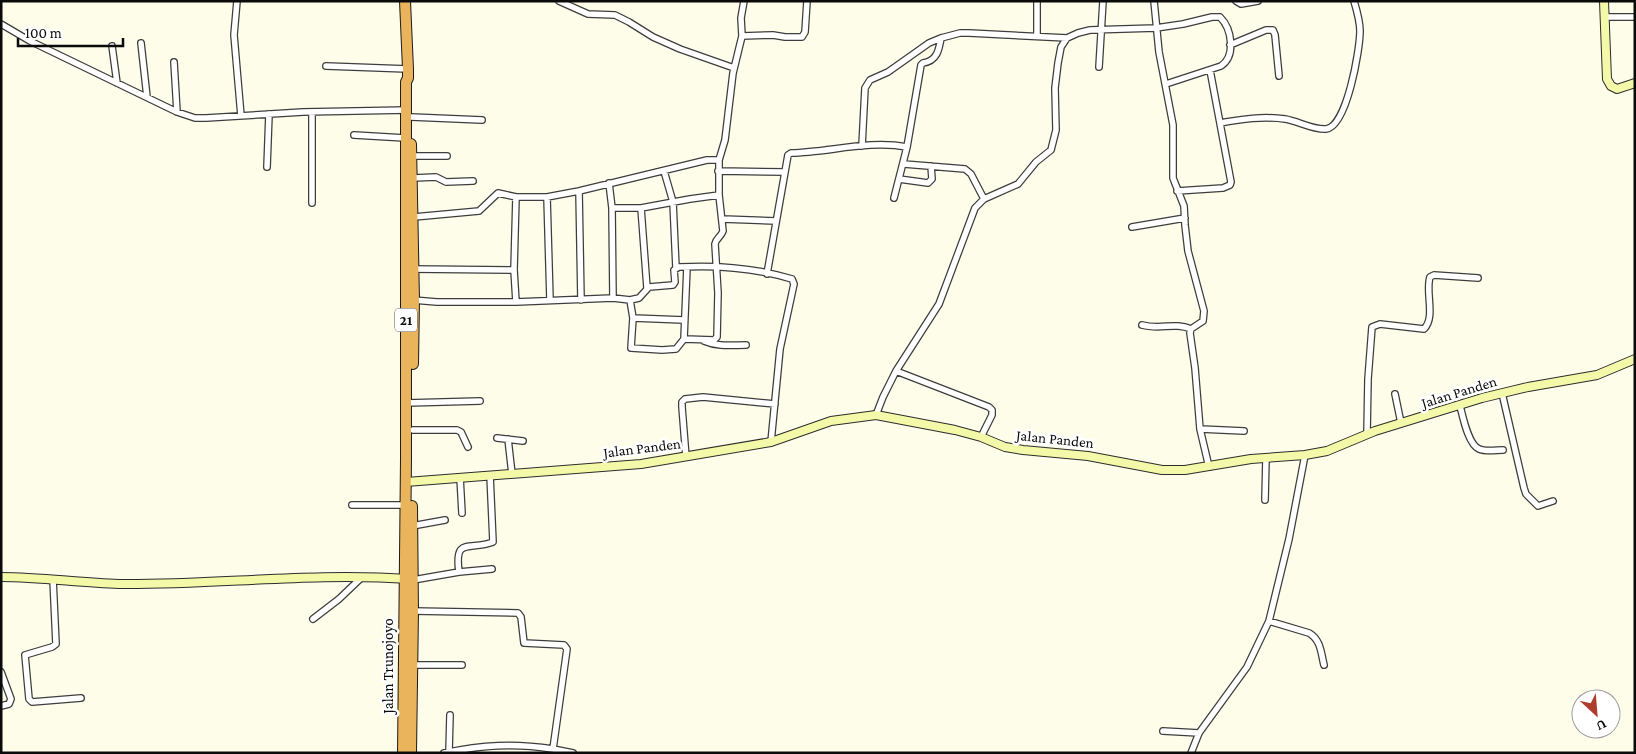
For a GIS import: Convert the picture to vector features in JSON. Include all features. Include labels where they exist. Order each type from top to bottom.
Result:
[{"type":"highway","name":"21","points":[[405,1],[414,217],[410,269]]},
{"type":"highway","name":"21","points":[[409,112],[405,138],[410,269],[409,482],[412,526],[409,579]]},
{"type":"highway","name":"21","points":[[409,579],[405,505],[409,482],[413,430],[410,403]]},
{"type":"highway","name":"Jalan Trunojoyo","points":[[409,579],[414,611],[411,753]]},
{"type":"highway","name":"Jalan Trunojoyo","points":[[402,753],[409,579]]},
{"type":"street","points":[[237,1],[234,35],[240,116]]},
{"type":"street","points":[[559,1],[588,14],[615,15],[653,37],[680,49],[734,68]]},
{"type":"street","points":[[742,36],[802,37],[805,32],[807,1]]},
{"type":"street","points":[[1037,1],[1037,36]]},
{"type":"street","points":[[1099,67],[1103,1]]},
{"type":"street","points":[[1154,1],[1156,28],[1173,125],[1173,178],[1184,206],[1188,251],[1204,311],[1203,321],[1191,329],[1190,333],[1196,368],[1200,429],[1209,466]]},
{"type":"street","points":[[1236,1],[1246,4],[1258,1]]},
{"type":"street","points":[[1220,123],[1255,117],[1286,119],[1324,129],[1333,126],[1344,107],[1351,86],[1359,44],[1359,17],[1354,1]]},
{"type":"street","points":[[1604,1],[1606,70],[1608,79],[1611,86],[1617,89],[1635,83]]},
{"type":"street","points":[[684,339],[714,340],[717,337],[718,293],[715,242],[722,234],[718,171],[725,140],[734,68],[742,36],[741,18],[744,2]]},
{"type":"street","points":[[862,146],[865,88],[867,82],[873,77],[894,68],[929,43],[941,38],[964,33],[1067,38],[1084,31],[1156,28],[1220,17],[1226,27],[1231,54],[1225,64],[1166,84]]},
{"type":"street","points":[[1605,17],[1635,17]]},
{"type":"street","points":[[1,24],[117,83],[177,112],[195,118],[312,112],[409,112],[482,120]]},
{"type":"street","points":[[1230,45],[1266,30],[1273,30],[1279,76]]},
{"type":"street","points":[[894,198],[904,164],[921,65],[923,62],[935,59],[941,38]]},
{"type":"street","points":[[876,415],[896,371],[934,312],[947,282],[970,216],[975,208],[984,199],[1018,184],[1036,162],[1051,150],[1056,130],[1055,88],[1058,63],[1061,47],[1067,38]]},
{"type":"street","points":[[141,43],[147,97]]},
{"type":"street","points":[[112,46],[117,83]]},
{"type":"street","points":[[174,62],[177,112]]},
{"type":"street","points":[[326,66],[408,74]]},
{"type":"street","points":[[1177,191],[1223,188],[1231,184],[1232,179],[1210,70]]},
{"type":"street","points":[[312,112],[312,203]]},
{"type":"street","points":[[267,167],[269,114]]},
{"type":"street","points":[[354,135],[405,138]]},
{"type":"street","points":[[767,274],[788,155],[791,153],[829,151],[862,146],[889,144],[907,146]]},
{"type":"street","points":[[412,156],[448,156]]},
{"type":"street","points":[[414,217],[479,211],[498,193],[516,197],[547,197],[707,160],[719,160]]},
{"type":"street","points":[[904,164],[961,168],[968,171],[984,199]]},
{"type":"street","points":[[899,179],[928,183],[932,179],[931,166]]},
{"type":"street","points":[[647,288],[673,285],[675,282],[674,270],[676,268],[672,202],[664,171]]},
{"type":"street","points":[[718,171],[785,172]]},
{"type":"street","points":[[412,178],[436,177],[446,182],[473,181]]},
{"type":"street","points":[[610,183],[612,208],[612,298]]},
{"type":"street","points":[[579,191],[580,300]]},
{"type":"street","points":[[612,208],[642,208],[719,196]]},
{"type":"street","points":[[516,197],[514,270],[516,302]]},
{"type":"street","points":[[547,197],[550,300]]},
{"type":"street","points":[[410,299],[437,302],[516,302],[612,298],[630,300],[639,298],[647,288],[642,208]]},
{"type":"street","points":[[722,218],[776,221]]},
{"type":"street","points":[[1132,227],[1185,218]]},
{"type":"street","points":[[676,268],[716,266],[791,278],[794,282],[780,349],[771,442]]},
{"type":"street","points":[[630,300],[633,318],[630,340],[632,348],[674,350],[679,347],[684,339],[687,267]]},
{"type":"street","points":[[410,269],[514,270]]},
{"type":"street","points":[[1367,434],[1368,379],[1372,327],[1380,324],[1424,329],[1428,323],[1428,288],[1430,277],[1434,275],[1478,278]]},
{"type":"street","points":[[633,318],[684,320]]},
{"type":"street","points":[[1142,325],[1159,328],[1181,325],[1191,329]]},
{"type":"street","points":[[702,340],[712,344],[746,345]]},
{"type":"street","name":"Jalan Panden","points":[[409,482],[641,464],[771,442],[831,421],[876,415],[956,430],[1005,447],[1088,456],[1144,468],[1175,471],[1251,459],[1305,455],[1327,451],[1367,434],[1401,423],[1502,393],[1597,375],[1635,359]]},
{"type":"street","points":[[896,371],[989,407],[992,410],[992,415],[980,437]]},
{"type":"street","points":[[1502,393],[1525,493],[1538,506],[1553,501]]},
{"type":"street","points":[[1395,394],[1401,423]]},
{"type":"street","points":[[686,457],[682,407],[682,402],[685,399],[703,398],[775,404]]},
{"type":"street","points":[[410,403],[480,401]]},
{"type":"street","points":[[1460,406],[1470,441],[1475,447],[1480,450],[1503,450]]},
{"type":"street","points":[[1200,429],[1244,432]]},
{"type":"street","points":[[413,430],[457,430],[461,432],[468,447]]},
{"type":"street","points":[[497,438],[523,441]]},
{"type":"street","points":[[508,439],[512,474]]},
{"type":"street","points":[[1191,753],[1199,733],[1244,671],[1269,621],[1290,539],[1305,455]]},
{"type":"street","points":[[1265,500],[1266,458]]},
{"type":"street","points":[[459,572],[458,555],[461,549],[494,542],[490,475]]},
{"type":"street","points":[[460,477],[462,513]]},
{"type":"street","points":[[352,504],[405,505]]},
{"type":"street","points":[[412,526],[445,520]]},
{"type":"street","points":[[1,577],[118,584],[252,579],[409,579],[492,569]]},
{"type":"street","points":[[312,619],[339,600],[361,578]]},
{"type":"street","points":[[53,579],[56,644],[25,655],[29,699],[32,702],[81,698]]},
{"type":"street","points":[[414,611],[518,613],[521,618],[524,643],[566,646],[568,652],[553,748]]},
{"type":"street","points":[[1269,621],[1315,636],[1319,643],[1324,665]]},
{"type":"street","points":[[412,665],[462,665]]},
{"type":"street","points":[[1,672],[11,699],[10,704],[1,706]]},
{"type":"street","points":[[450,715],[446,752],[507,744],[553,748],[573,753]]},
{"type":"street","points":[[1163,731],[1199,733]]}]
